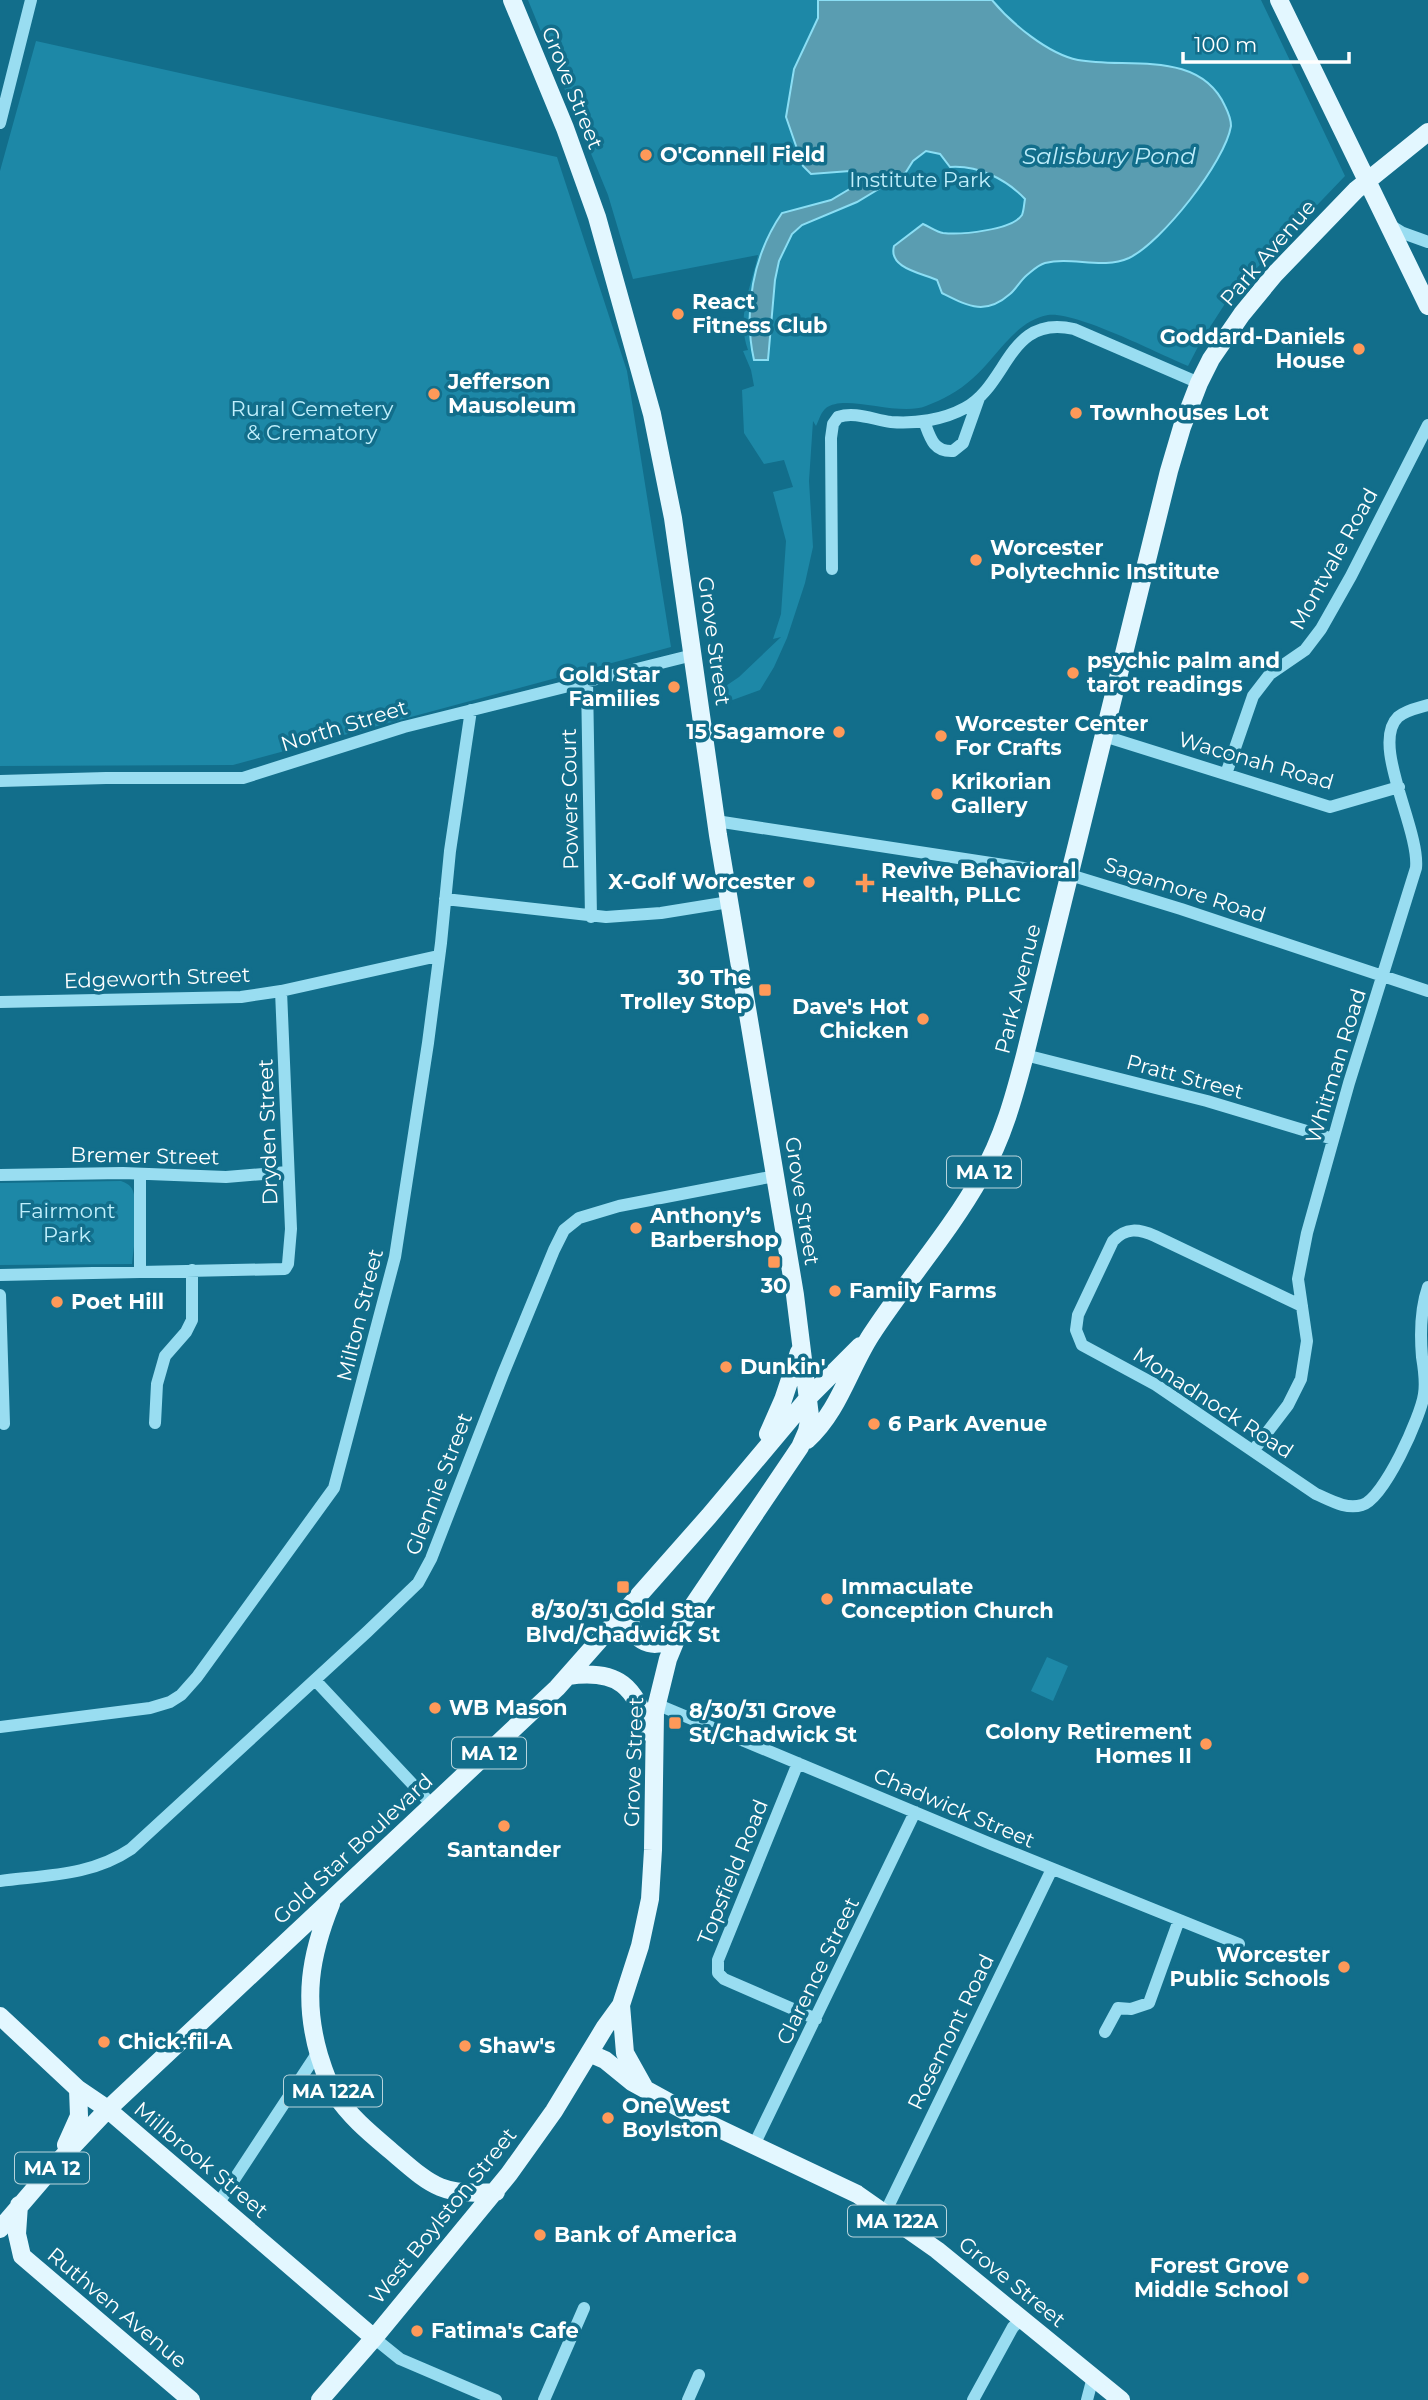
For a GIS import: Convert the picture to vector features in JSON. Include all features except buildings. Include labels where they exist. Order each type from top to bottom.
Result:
[{"type":"main road","name":"Grove Street","points":[[512,0],[577,160],[616,279],[660,449],[673,518],[716,821],[794,1295],[809,1422],[800,1447],[701,1594],[677,1636],[662,1676],[656,1704],[653,1743],[650,1899],[642,1938],[621,2005],[593,2046],[632,2082],[640,2080],[705,2122],[827,2179],[885,2213],[937,2250],[1121,2400]]},
{"type":"main road","points":[[1279,0],[1428,306]]},
{"type":"main road","name":"Park Avenue","points":[[800,1447],[814,1434],[840,1397],[870,1336],[967,1199],[1003,1131],[1025,1055],[1174,452],[1199,383],[1224,340],[1259,292],[1300,246],[1367,181],[1428,132]]},
{"type":"main road","name":"Park Avenue","points":[[808,1397],[870,1336]]},
{"type":"main road","name":"Grove Street","points":[[736,1484],[777,1415],[800,1349]]},
{"type":"main road","name":"Gold Star Boulevard","points":[[0,2229],[55,2164],[107,2110],[433,1806],[568,1675],[736,1484],[808,1397]]},
{"type":"main road","points":[[635,1600],[629,1621],[639,1638],[646,1642],[662,1644],[677,1636]]},
{"type":"main road","points":[[568,1675],[595,1673],[614,1679],[630,1690],[639,1703],[653,1743]]},
{"type":"main road","name":"MA 122A","points":[[334,1897],[319,1939],[309,1990],[311,2023],[331,2088],[370,2133],[420,2175],[454,2192],[496,2192]]},
{"type":"main road","points":[[621,2005],[623,2044],[640,2080]]},
{"type":"main road","name":"Millbrook Street","points":[[0,2016],[78,2089],[107,2110],[374,2338]]},
{"type":"main road","name":"West Boylston Street","points":[[320,2400],[496,2192],[554,2111],[593,2046]]},
{"type":"main road","points":[[55,2164],[79,2116],[78,2089]]},
{"type":"main road","name":"Ruthven Avenue","points":[[19,2205],[16,2230],[22,2256],[191,2400]]},
{"type":"street","points":[[0,123],[31,0]]},
{"type":"street","points":[[1387,222],[1403,233],[1428,242]]},
{"type":"street","points":[[832,569],[831,438],[834,422],[838,417],[848,415],[890,422],[925,421],[966,408],[980,396],[1025,338],[1036,330],[1051,326],[1074,329],[1199,383]]},
{"type":"street","points":[[925,421],[934,445],[942,450],[953,451],[963,443],[980,396]]},
{"type":"street","name":"Montvale Road","points":[[1226,775],[1253,696],[1270,674],[1305,650],[1321,629],[1428,425]]},
{"type":"street","name":"North Street","points":[[0,781],[243,778],[391,731],[693,655]]},
{"type":"street","name":"Powers Court","points":[[587,681],[591,917]]},
{"type":"street","name":"Whitman Road","points":[[1253,1451],[1289,1405],[1301,1378],[1307,1347],[1298,1279],[1312,1212],[1416,868],[1415,842],[1389,750],[1390,732],[1395,721],[1403,714],[1428,705]]},
{"type":"street","name":"Milton Street","points":[[0,1727],[150,1708],[170,1702],[181,1695],[228,1637],[334,1488],[396,1257],[428,1044],[459,782],[471,710]]},
{"type":"street","name":"Waconah Road","points":[[1104,736],[1330,807],[1399,787]]},
{"type":"street","name":"Sagamore Road","points":[[716,821],[1070,875],[1428,991]]},
{"type":"street","points":[[445,899],[591,917],[627,917],[729,902]]},
{"type":"street","name":"Edgeworth Street","points":[[0,1002],[214,999],[281,991],[438,956]]},
{"type":"street","name":"Dryden Street","points":[[192,1270],[285,1269],[288,1264],[291,1229],[281,991]]},
{"type":"street","name":"Pratt Street","points":[[1025,1055],[1207,1101],[1333,1139]]},
{"type":"street","name":"Bremer Street","points":[[0,1175],[140,1174],[226,1177],[288,1172]]},
{"type":"street","points":[[140,1174],[140,1271]]},
{"type":"street","name":"Glennie Street","points":[[0,1881],[72,1872],[106,1864],[131,1849],[413,1587],[426,1570],[508,1361],[564,1230],[575,1220],[602,1210],[775,1176]]},
{"type":"street","name":"Monadnock Road","points":[[1302,1306],[1156,1236],[1135,1230],[1122,1233],[1113,1241],[1078,1315],[1076,1335],[1088,1349],[1145,1378],[1316,1494],[1332,1502],[1352,1506],[1366,1504],[1373,1499],[1393,1470],[1424,1397],[1421,1328],[1428,1287]]},
{"type":"street","points":[[0,1275],[192,1270],[192,1320],[186,1332],[165,1356],[157,1384],[155,1423]]},
{"type":"street","points":[[0,1295],[4,1424]]},
{"type":"street","points":[[315,1680],[433,1806]]},
{"type":"street","name":"Chadwick Street","points":[[656,1704],[1239,1944]]},
{"type":"street","name":"Topsfield Road","points":[[798,1763],[718,1961],[718,1968],[724,1979],[816,2019]]},
{"type":"street","name":"Clarence Street","points":[[754,2145],[915,1812]]},
{"type":"street","name":"Rosemont Road","points":[[885,2213],[1052,1869]]},
{"type":"street","points":[[1105,2032],[1118,2008],[1131,2009],[1149,2003],[1179,1920]]},
{"type":"street","points":[[218,2204],[318,2052]]},
{"type":"street","points":[[544,2400],[584,2308]]},
{"type":"street","points":[[973,2400],[1013,2327],[1022,2319]]},
{"type":"street","points":[[374,2338],[400,2359],[496,2400]]},
{"type":"street","points":[[688,2400],[699,2375]]},
{"type":"street","points":[[1087,2400],[1093,2376]]},
{"type":"green space","name":"Institute Park","points":[[528,0],[1261,0],[1345,176],[1230,296],[1188,366],[1097,326],[1048,315],[1025,325],[967,383],[932,404],[914,409],[846,403],[826,408],[816,426],[813,421],[809,481],[813,547],[805,583],[787,638],[760,690],[716,706],[714,694],[739,677],[781,637],[773,639],[781,614],[786,541],[773,492],[793,487],[784,460],[764,464],[744,433],[742,390],[754,386],[743,351],[748,350],[744,314],[758,255],[633,279],[608,195]]},
{"type":"green space","name":"Rural Cemetery & Crematory","points":[[36,41],[557,157],[627,371],[671,647],[233,765],[0,766],[0,171]]},
{"type":"green space","name":"Fairmont Park","points":[[121,1181],[131,1187],[135,1199],[136,1227],[132,1264],[0,1265],[0,1183]]},
{"type":"green space","points":[[1047,1657],[1068,1666],[1053,1701],[1031,1691]]},
{"type":"water","name":"Salisbury Pond","points":[[818,0],[992,0],[1031,36],[1066,57],[1097,62],[1160,65],[1198,76],[1213,88],[1225,106],[1231,126],[1217,160],[1190,200],[1143,249],[1129,258],[1108,263],[1055,261],[1042,264],[1001,301],[984,307],[968,305],[942,293],[937,280],[901,265],[893,253],[894,246],[923,224],[941,232],[951,233],[997,228],[1022,215],[1025,199],[1009,185],[991,175],[971,168],[950,167],[940,154],[926,151],[913,161],[906,172],[887,184],[857,202],[802,225],[792,234],[779,261],[775,280],[768,360],[754,360],[750,303],[757,265],[772,229],[782,213],[831,200],[858,184],[859,175],[850,171],[811,174],[803,166],[786,117],[794,69],[818,18]]},
{"type":"place","name":"O'Connell Field","points":[[646,155]]},
{"type":"place","name":"React Fitness Club","points":[[678,314]]},
{"type":"place","name":"Goddard-Daniels House","points":[[1359,349]]},
{"type":"place","name":"Jefferson Mausoleum","points":[[434,394]]},
{"type":"place","name":"Townhouses Lot","points":[[1076,413]]},
{"type":"place","name":"Worcester Polytechnic Institute","points":[[976,560]]},
{"type":"place","name":"psychic palm and tarot readings","points":[[1073,673]]},
{"type":"place","name":"Gold Star Families","points":[[674,687]]},
{"type":"place","name":"15 Sagamore","points":[[839,732]]},
{"type":"place","name":"Worcester Center For Crafts","points":[[941,736]]},
{"type":"place","name":"Krikorian Gallery","points":[[937,794]]},
{"type":"place","name":"X-Golf Worcester","points":[[809,882]]},
{"type":"place","name":"Revive Behavioral Health, PLLC","points":[[865,883]]},
{"type":"place","name":"30 The Trolley Stop","points":[[765,990]]},
{"type":"place","name":"Dave's Hot Chicken","points":[[923,1019]]},
{"type":"place","name":"Anthony’s Barbershop","points":[[636,1228]]},
{"type":"place","name":"30","points":[[774,1262]]},
{"type":"place","name":"Family Farms","points":[[835,1291]]},
{"type":"place","name":"Poet Hill","points":[[57,1302]]},
{"type":"place","name":"Dunkin'","points":[[726,1367]]},
{"type":"place","name":"6 Park Avenue","points":[[874,1424]]},
{"type":"place","name":"8/30/31 Gold Star Blvd/Chadwick St","points":[[623,1587]]},
{"type":"place","name":"Immaculate Conception Church","points":[[827,1599]]},
{"type":"place","name":"WB Mason","points":[[435,1708]]},
{"type":"place","name":"8/30/31 Grove St/Chadwick St","points":[[675,1723]]},
{"type":"place","name":"Colony Retirement Homes II","points":[[1206,1744]]},
{"type":"place","name":"Santander","points":[[504,1826]]},
{"type":"place","name":"Worcester Public Schools","points":[[1344,1967]]},
{"type":"place","name":"Chick-fil-A","points":[[104,2042]]},
{"type":"place","name":"Shaw's","points":[[465,2046]]},
{"type":"place","name":"One West Boylston","points":[[608,2118]]},
{"type":"place","name":"Bank of America","points":[[540,2235]]},
{"type":"place","name":"Forest Grove Middle School","points":[[1303,2278]]},
{"type":"place","name":"Fatima's Cafe","points":[[417,2331]]}]
